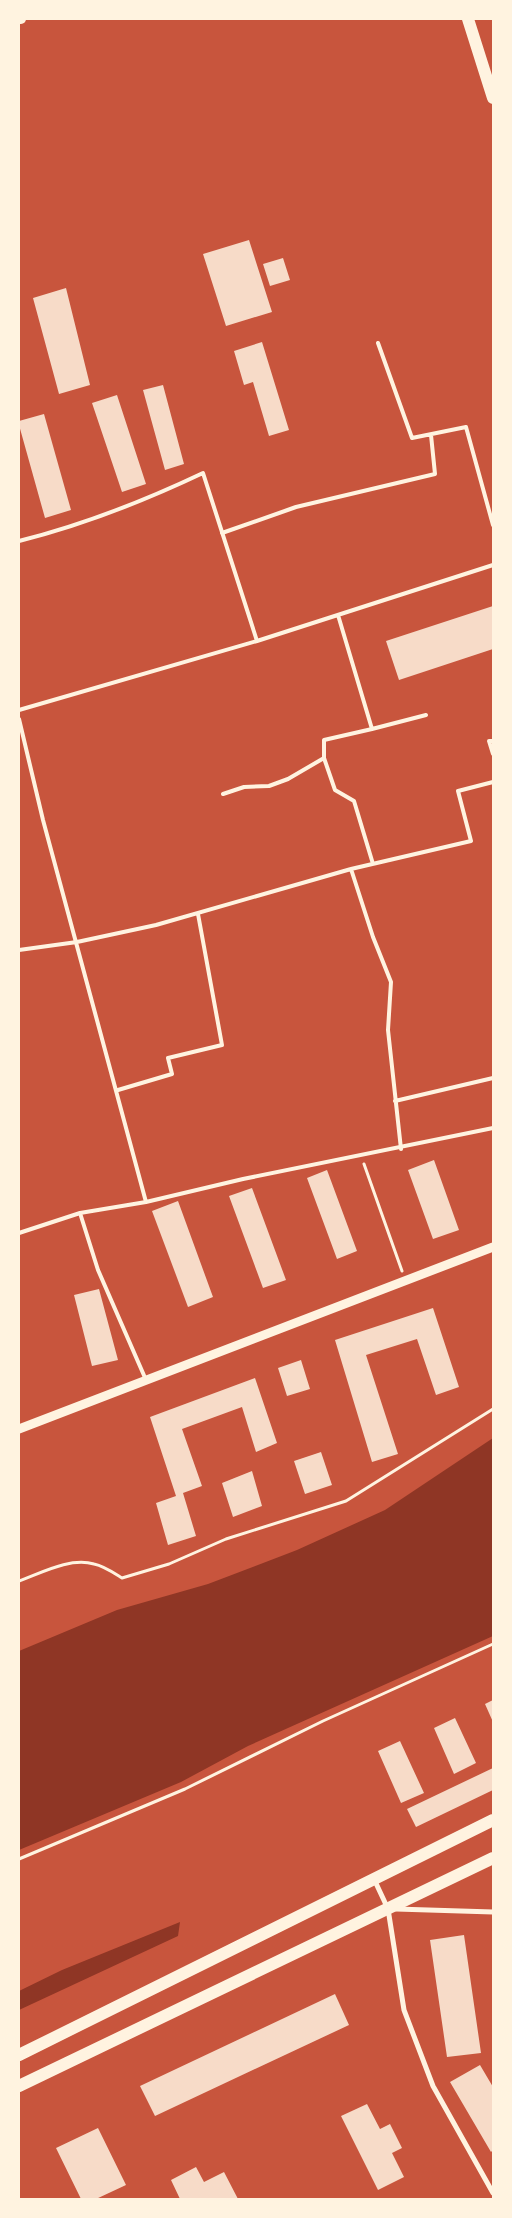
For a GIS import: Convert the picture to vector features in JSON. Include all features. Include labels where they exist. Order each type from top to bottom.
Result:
[{"type":"main road","points":[[468,19],[493,98]]},
{"type":"main road","points":[[19,2055],[493,1820]]},
{"type":"main road","points":[[19,2086],[215,1990],[493,1858]]},
{"type":"street","points":[[19,1429],[493,1247]]},
{"type":"street","points":[[374,1879],[388,1909],[404,2010],[433,2086],[493,2193]]},
{"type":"street","points":[[388,1909],[493,1912]]},
{"type":"lane","points":[[378,343],[412,438],[466,427],[493,525]]},
{"type":"lane","points":[[222,533],[296,507],[435,474],[430,435]]},
{"type":"lane","points":[[19,541],[49,533],[146,500],[203,473],[257,641]]},
{"type":"lane","points":[[19,710],[257,641],[493,565]]},
{"type":"lane","points":[[338,615],[372,729]]},
{"type":"lane","points":[[373,864],[359,811],[354,801],[335,790],[324,758],[324,740],[426,715]]},
{"type":"lane","points":[[19,720],[43,820],[118,1090],[146,1202]]},
{"type":"lane","points":[[493,741],[489,742],[493,754]]},
{"type":"lane","points":[[223,794],[244,787],[269,786],[324,758]]},
{"type":"lane","points":[[19,950],[77,942],[198,914],[351,869],[471,841],[458,790],[493,782]]},
{"type":"lane","points":[[351,869],[373,937],[391,982],[388,1030],[401,1148]]},
{"type":"lane","points":[[118,1090],[172,1074],[168,1058],[222,1045],[198,914]]},
{"type":"lane","points":[[395,1101],[493,1078]]},
{"type":"lane","points":[[19,1232],[80,1213],[146,1202],[242,1179],[493,1128]]},
{"type":"lane","points":[[80,1213],[98,1270],[146,1380]]},
{"type":"path","points":[[361,1156],[405,1280]]},
{"type":"path","points":[[19,1581],[58,1567],[81,1562],[96,1564],[122,1578],[169,1564],[226,1539],[312,1513],[346,1500],[493,1409]]},
{"type":"path","points":[[19,1859],[185,1789],[322,1721],[493,1644]]},
{"type":"shaded area","points":[[493,1438],[493,1636],[248,1746],[181,1782],[19,1850],[19,1651],[117,1610],[208,1584],[297,1550],[385,1510]]},
{"type":"shaded area","points":[[180,1922],[178,1936],[19,2010],[19,1991],[62,1970]]},
{"type":"building","points":[[249,240],[272,312],[226,326],[203,254]]},
{"type":"building","points":[[283,258],[290,280],[270,286],[263,264]]},
{"type":"building","points":[[66,288],[90,385],[59,394],[33,298]]},
{"type":"building","points":[[262,342],[289,430],[269,436],[253,382],[244,385],[234,351]]},
{"type":"building","points":[[163,385],[184,464],[165,470],[143,390]]},
{"type":"building","points":[[117,395],[146,484],[122,492],[92,403]]},
{"type":"building","points":[[44,414],[71,510],[45,518],[19,425],[19,421]]},
{"type":"building","points":[[493,606],[493,649],[399,680],[386,641]]},
{"type":"building","points":[[434,1160],[459,1230],[433,1239],[408,1170]]},
{"type":"building","points":[[327,1170],[357,1251],[337,1259],[307,1178]]},
{"type":"building","points":[[252,1188],[286,1280],[263,1288],[229,1196]]},
{"type":"building","points":[[178,1201],[213,1297],[188,1307],[152,1211]]},
{"type":"building","points":[[99,1289],[118,1360],[92,1366],[74,1295]]},
{"type":"building","points":[[433,1308],[459,1387],[436,1395],[417,1339],[366,1355],[398,1454],[372,1462],[335,1340]]},
{"type":"building","points":[[301,1360],[310,1389],[287,1396],[278,1368]]},
{"type":"building","points":[[255,1378],[277,1443],[256,1452],[242,1407],[182,1429],[202,1486],[183,1493],[196,1536],[168,1545],[156,1503],[176,1496],[150,1417]]},
{"type":"building","points":[[321,1452],[332,1485],[305,1494],[294,1461]]},
{"type":"building","points":[[252,1471],[262,1506],[233,1517],[222,1483]]},
{"type":"building","points":[[493,1700],[493,1722],[485,1704]]},
{"type":"building","points":[[455,1718],[476,1763],[454,1774],[434,1728]]},
{"type":"building","points":[[400,1741],[424,1793],[401,1803],[378,1751]]},
{"type":"building","points":[[493,1768],[493,1790],[416,1827],[407,1809]]},
{"type":"building","points":[[464,1935],[481,2053],[447,2057],[430,1940]]},
{"type":"building","points":[[335,1994],[349,2025],[155,2116],[140,2086]]},
{"type":"building","points":[[480,2065],[493,2087],[493,2150],[491,2152],[450,2082]]},
{"type":"building","points":[[367,2104],[380,2129],[390,2124],[402,2148],[392,2153],[404,2177],[378,2190],[341,2116]]},
{"type":"building","points":[[98,2128],[126,2185],[96,2199],[81,2199],[56,2148]]},
{"type":"building","points":[[196,2167],[204,2182],[224,2172],[238,2199],[180,2199],[171,2180]]}]
